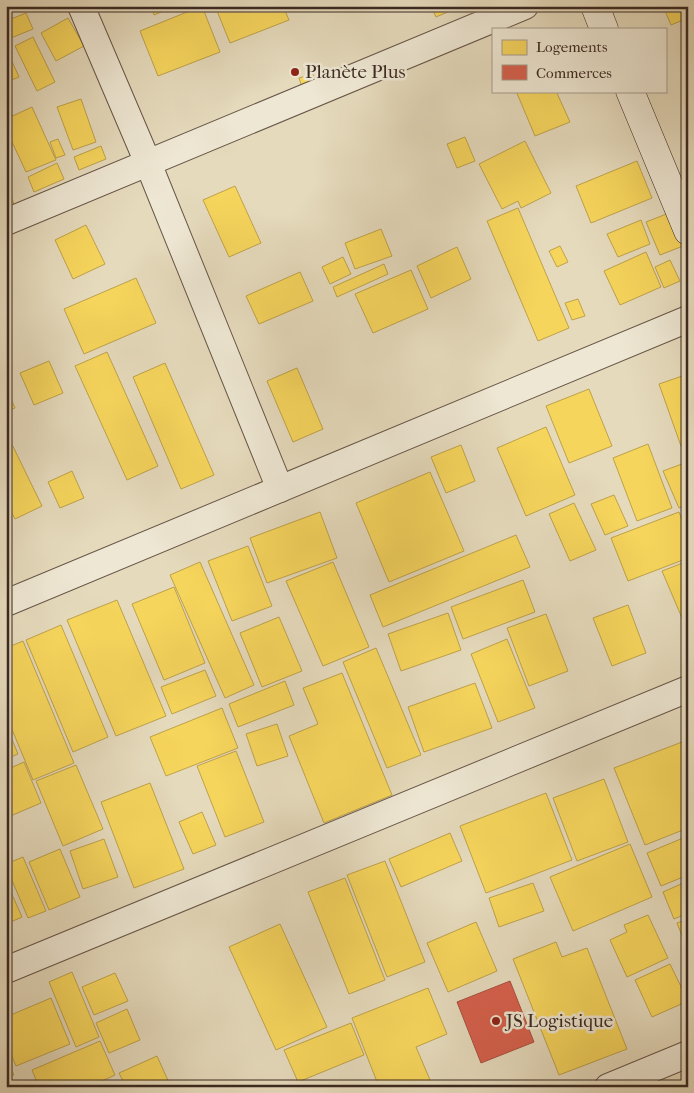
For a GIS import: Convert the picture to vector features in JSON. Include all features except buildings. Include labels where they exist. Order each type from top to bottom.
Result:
[{"type":"main road","points":[[595,6],[604,28]]},
{"type":"main road","points":[[630,92],[688,231]]},
{"type":"street","points":[[81,6],[148,163],[280,489]]},
{"type":"street","points":[[6,222],[525,6]]},
{"type":"street","points":[[6,603],[688,319]]},
{"type":"street","points":[[6,970],[688,689]]},
{"type":"street","points":[[608,1087],[688,1054]]},
{"type":"place","name":"Planète Plus","points":[[295,72]]},
{"type":"place","name":"JS Logistique","points":[[496,1021]]}]
